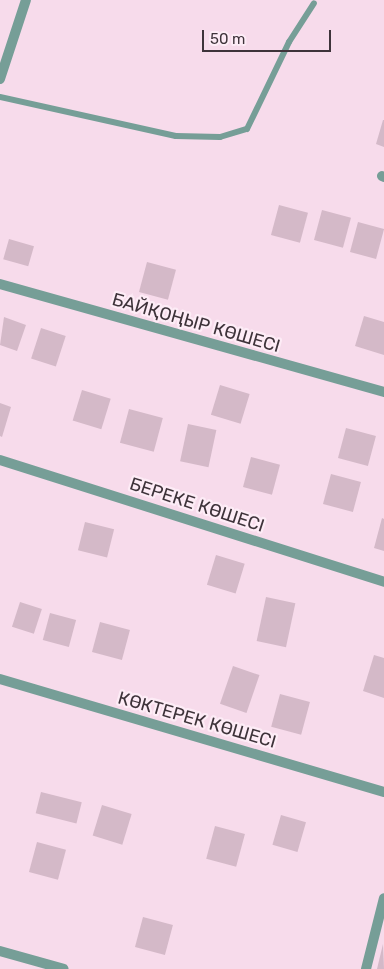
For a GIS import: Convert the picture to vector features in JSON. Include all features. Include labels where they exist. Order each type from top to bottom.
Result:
[{"type":"street","points":[[0,79],[26,0]]},
{"type":"street","name":"БАЙҚОҢЫР КӨШЕСІ","points":[[0,284],[384,392]]},
{"type":"street","name":"БЕРЕКЕ КӨШЕСІ","points":[[0,460],[384,582]]},
{"type":"street","name":"КӨКТЕРЕК КӨШЕСІ","points":[[0,679],[384,792]]},
{"type":"street","points":[[366,969],[384,898]]},
{"type":"street","points":[[0,951],[64,969]]},
{"type":"lane","points":[[0,97],[176,136],[220,137],[247,129],[289,42],[314,3]]},
{"type":"building","points":[[384,120],[384,147],[376,144]]},
{"type":"building","points":[[279,205],[308,213],[300,243],[271,235]]},
{"type":"building","points":[[322,210],[351,218],[343,248],[314,240]]},
{"type":"building","points":[[358,222],[384,229],[376,259],[350,252]]},
{"type":"building","points":[[9,239],[34,246],[28,266],[3,259]]},
{"type":"building","points":[[147,262],[176,270],[168,300],[139,292]]},
{"type":"building","points":[[364,316],[384,322],[384,355],[355,346]]},
{"type":"building","points":[[4,317],[26,325],[17,351],[0,345]]},
{"type":"building","points":[[41,328],[66,336],[56,366],[31,358]]},
{"type":"building","points":[[220,385],[250,394],[241,424],[211,415]]},
{"type":"building","points":[[82,390],[111,399],[101,429],[73,421]]},
{"type":"building","points":[[0,403],[11,407],[2,437],[0,436]]},
{"type":"building","points":[[129,409],[163,418],[154,452],[120,443]]},
{"type":"building","points":[[188,424],[216,430],[208,467],[180,461]]},
{"type":"building","points":[[346,428],[376,436],[368,466],[338,458]]},
{"type":"building","points":[[251,457],[280,465],[272,495],[243,487]]},
{"type":"building","points":[[331,474],[361,482],[353,512],[323,504]]},
{"type":"building","points":[[382,518],[384,519],[384,551],[374,548]]},
{"type":"building","points":[[85,522],[114,529],[107,557],[78,550]]},
{"type":"building","points":[[216,555],[245,564],[236,593],[207,585]]},
{"type":"building","points":[[266,597],[295,603],[286,647],[257,641]]},
{"type":"building","points":[[20,602],[42,609],[34,634],[12,627]]},
{"type":"building","points":[[50,613],[76,620],[69,647],[43,640]]},
{"type":"building","points":[[100,622],[130,630],[122,660],[92,652]]},
{"type":"building","points":[[374,655],[384,658],[384,698],[363,691]]},
{"type":"building","points":[[233,666],[259,675],[246,713],[220,704]]},
{"type":"building","points":[[280,694],[310,702],[301,735],[271,727]]},
{"type":"building","points":[[41,792],[82,802],[76,824],[36,813]]},
{"type":"building","points":[[102,805],[132,814],[122,845],[93,836]]},
{"type":"building","points":[[281,815],[306,822],[297,852],[272,845]]},
{"type":"building","points":[[215,826],[245,834],[236,867],[206,859]]},
{"type":"building","points":[[37,842],[66,850],[58,880],[29,872]]},
{"type":"building","points":[[143,917],[173,925],[165,955],[135,947]]},
{"type":"building","points":[[383,944],[384,969],[377,969]]}]
